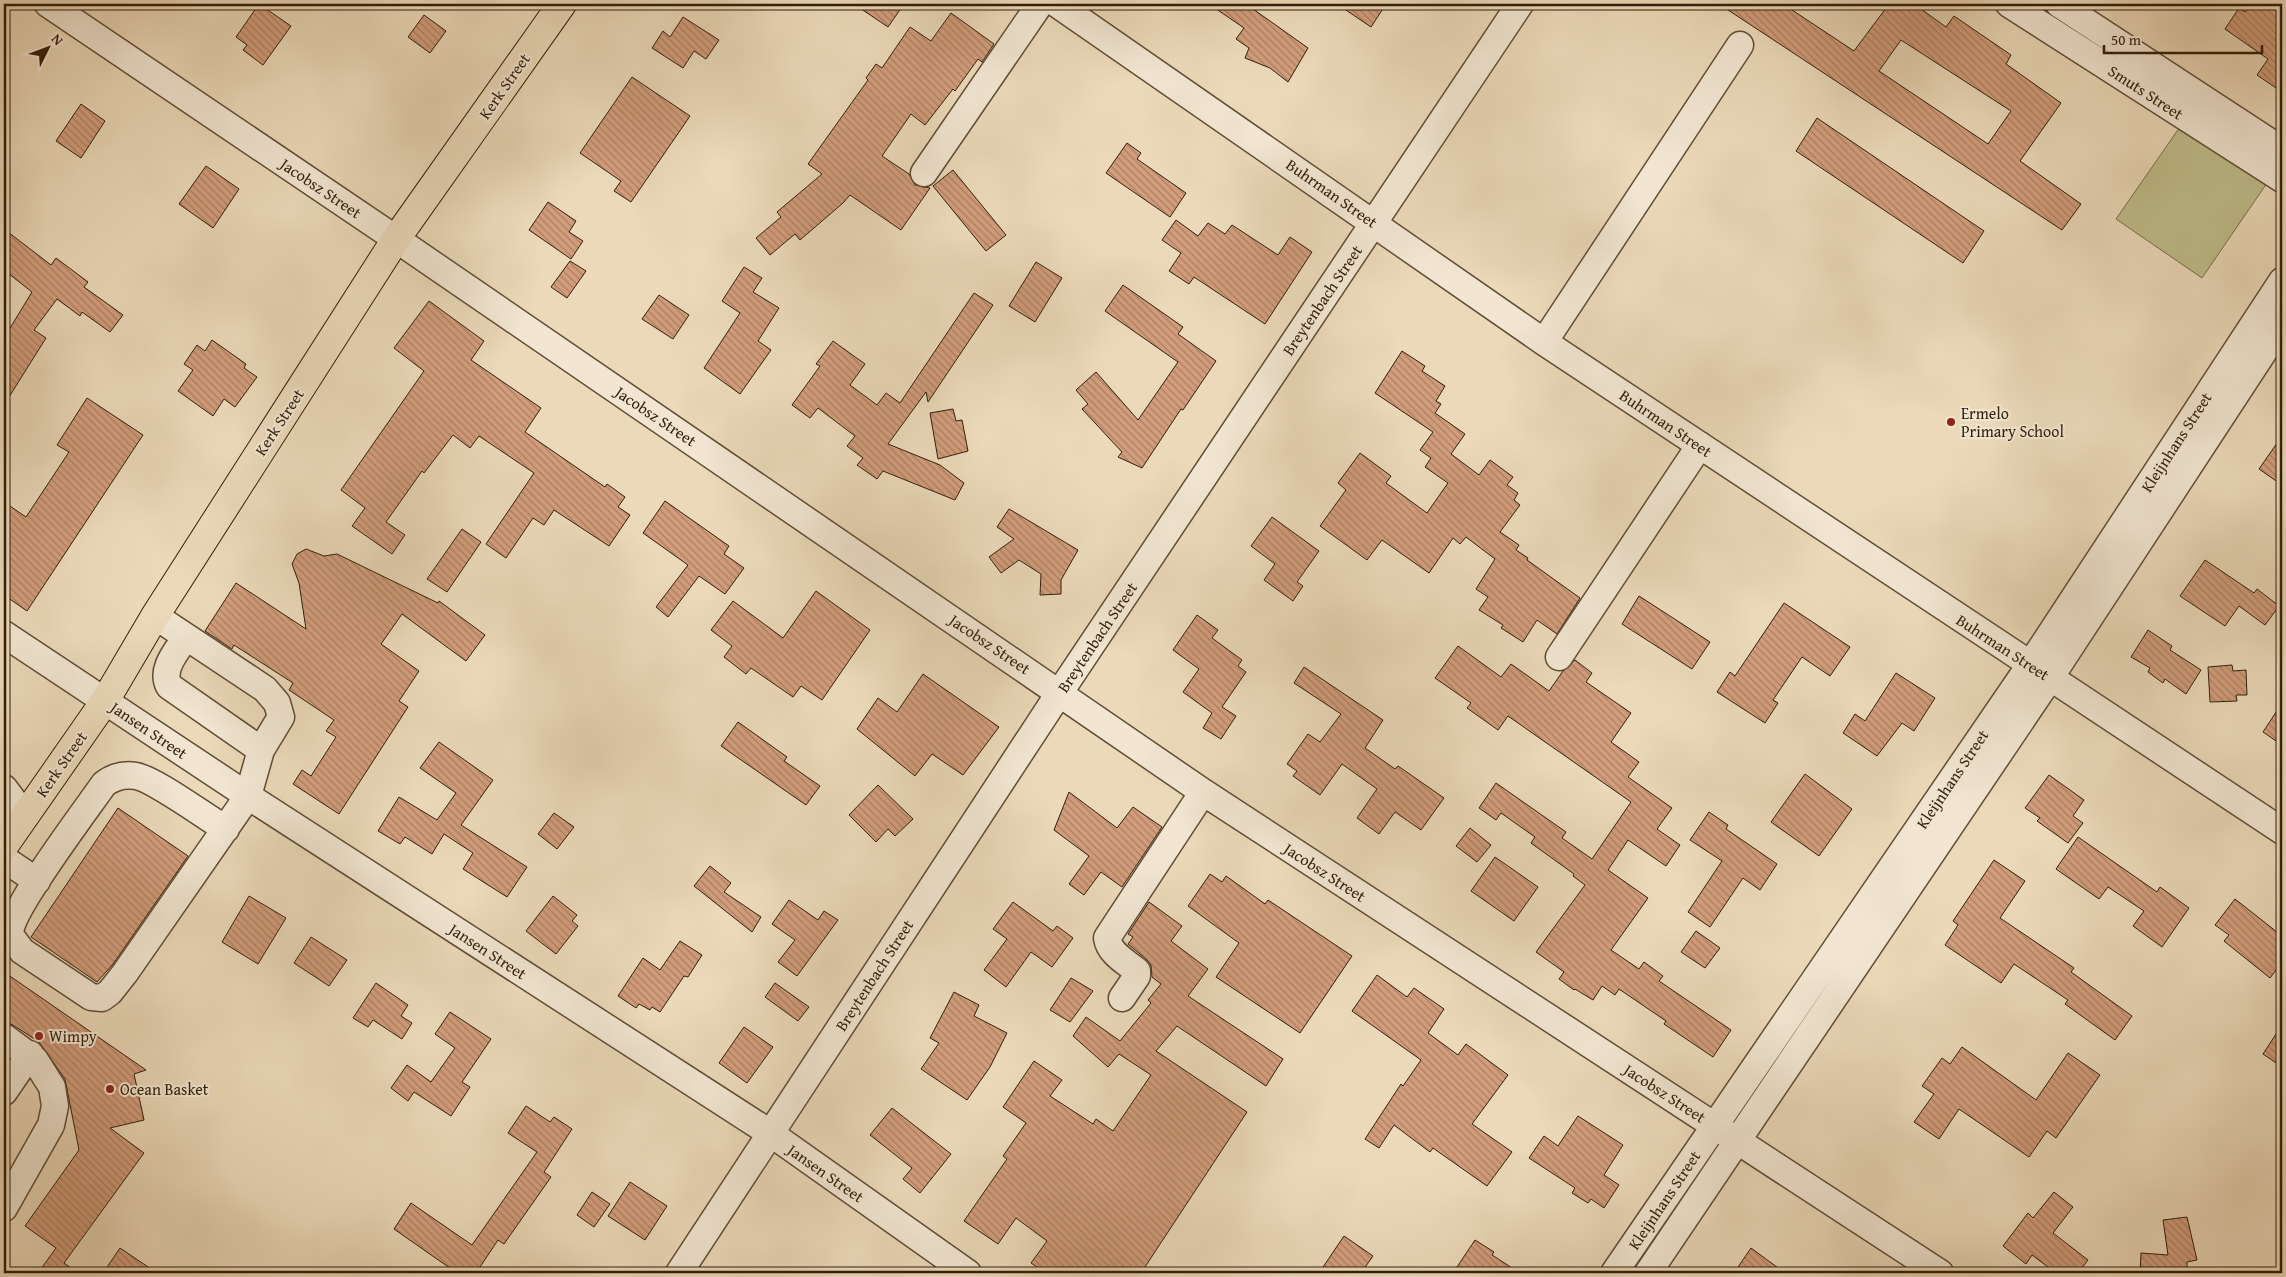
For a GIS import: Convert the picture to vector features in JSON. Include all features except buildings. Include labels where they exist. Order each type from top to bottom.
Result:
[{"type":"highway","name":"Kerk Street","points":[[4,846],[105,701],[155,616],[396,239],[562,4]]},
{"type":"street","name":"Jacobsz Street","points":[[48,4],[1060,692],[1203,792],[1940,1273]]},
{"type":"street","points":[[924,173],[1040,4]]},
{"type":"street","name":"Buhrman Street","points":[[1056,4],[1374,222],[1544,342],[2282,831]]},
{"type":"street","name":"Breytenbach Street","points":[[679,1273],[1060,692],[1520,4]]},
{"type":"street","name":"Smuts Street","points":[[2009,4],[2282,179]]},
{"type":"street","name":"Smuts Street","points":[[2059,4],[2282,150]]},
{"type":"street","points":[[1544,342],[1740,45]]},
{"type":"street","name":"Kleijnhans Street","points":[[1648,1273],[1738,1141],[2040,671],[2282,281]]},
{"type":"street","name":"Kleijnhans Street","points":[[1614,1273],[1715,1126],[2040,671],[2282,324]]},
{"type":"street","points":[[1559,657],[1700,445]]},
{"type":"street","points":[[155,616],[265,689],[277,703],[281,717],[261,750],[248,796],[226,829],[125,973],[110,992],[102,998],[91,997],[22,951],[10,935],[12,921],[37,881],[104,784],[116,777],[129,775],[145,778],[226,829]]},
{"type":"street","name":"Jansen Street","points":[[4,634],[248,796],[770,1133],[968,1273]]},
{"type":"street","points":[[186,637],[166,669],[165,676],[169,686],[173,691],[261,750]]},
{"type":"street","points":[[4,788],[24,816]]},
{"type":"street","points":[[1122,998],[1137,976],[1137,971],[1114,953],[1106,938],[1203,792]]},
{"type":"street","points":[[4,859],[37,881]]},
{"type":"street","points":[[4,1037],[30,1054],[52,1087],[55,1097],[54,1116],[4,1207]]},
{"type":"street","points":[[4,1092],[30,1054]]},
{"type":"shaded area","points":[[2182,124],[2267,183],[2202,278],[2116,219]]},
{"type":"place","name":"Ermelo Primary School","points":[[1951,422]]},
{"type":"place","name":"Wimpy","points":[[39,1036]]},
{"type":"place","name":"Ocean Basket","points":[[110,1089]]}]
